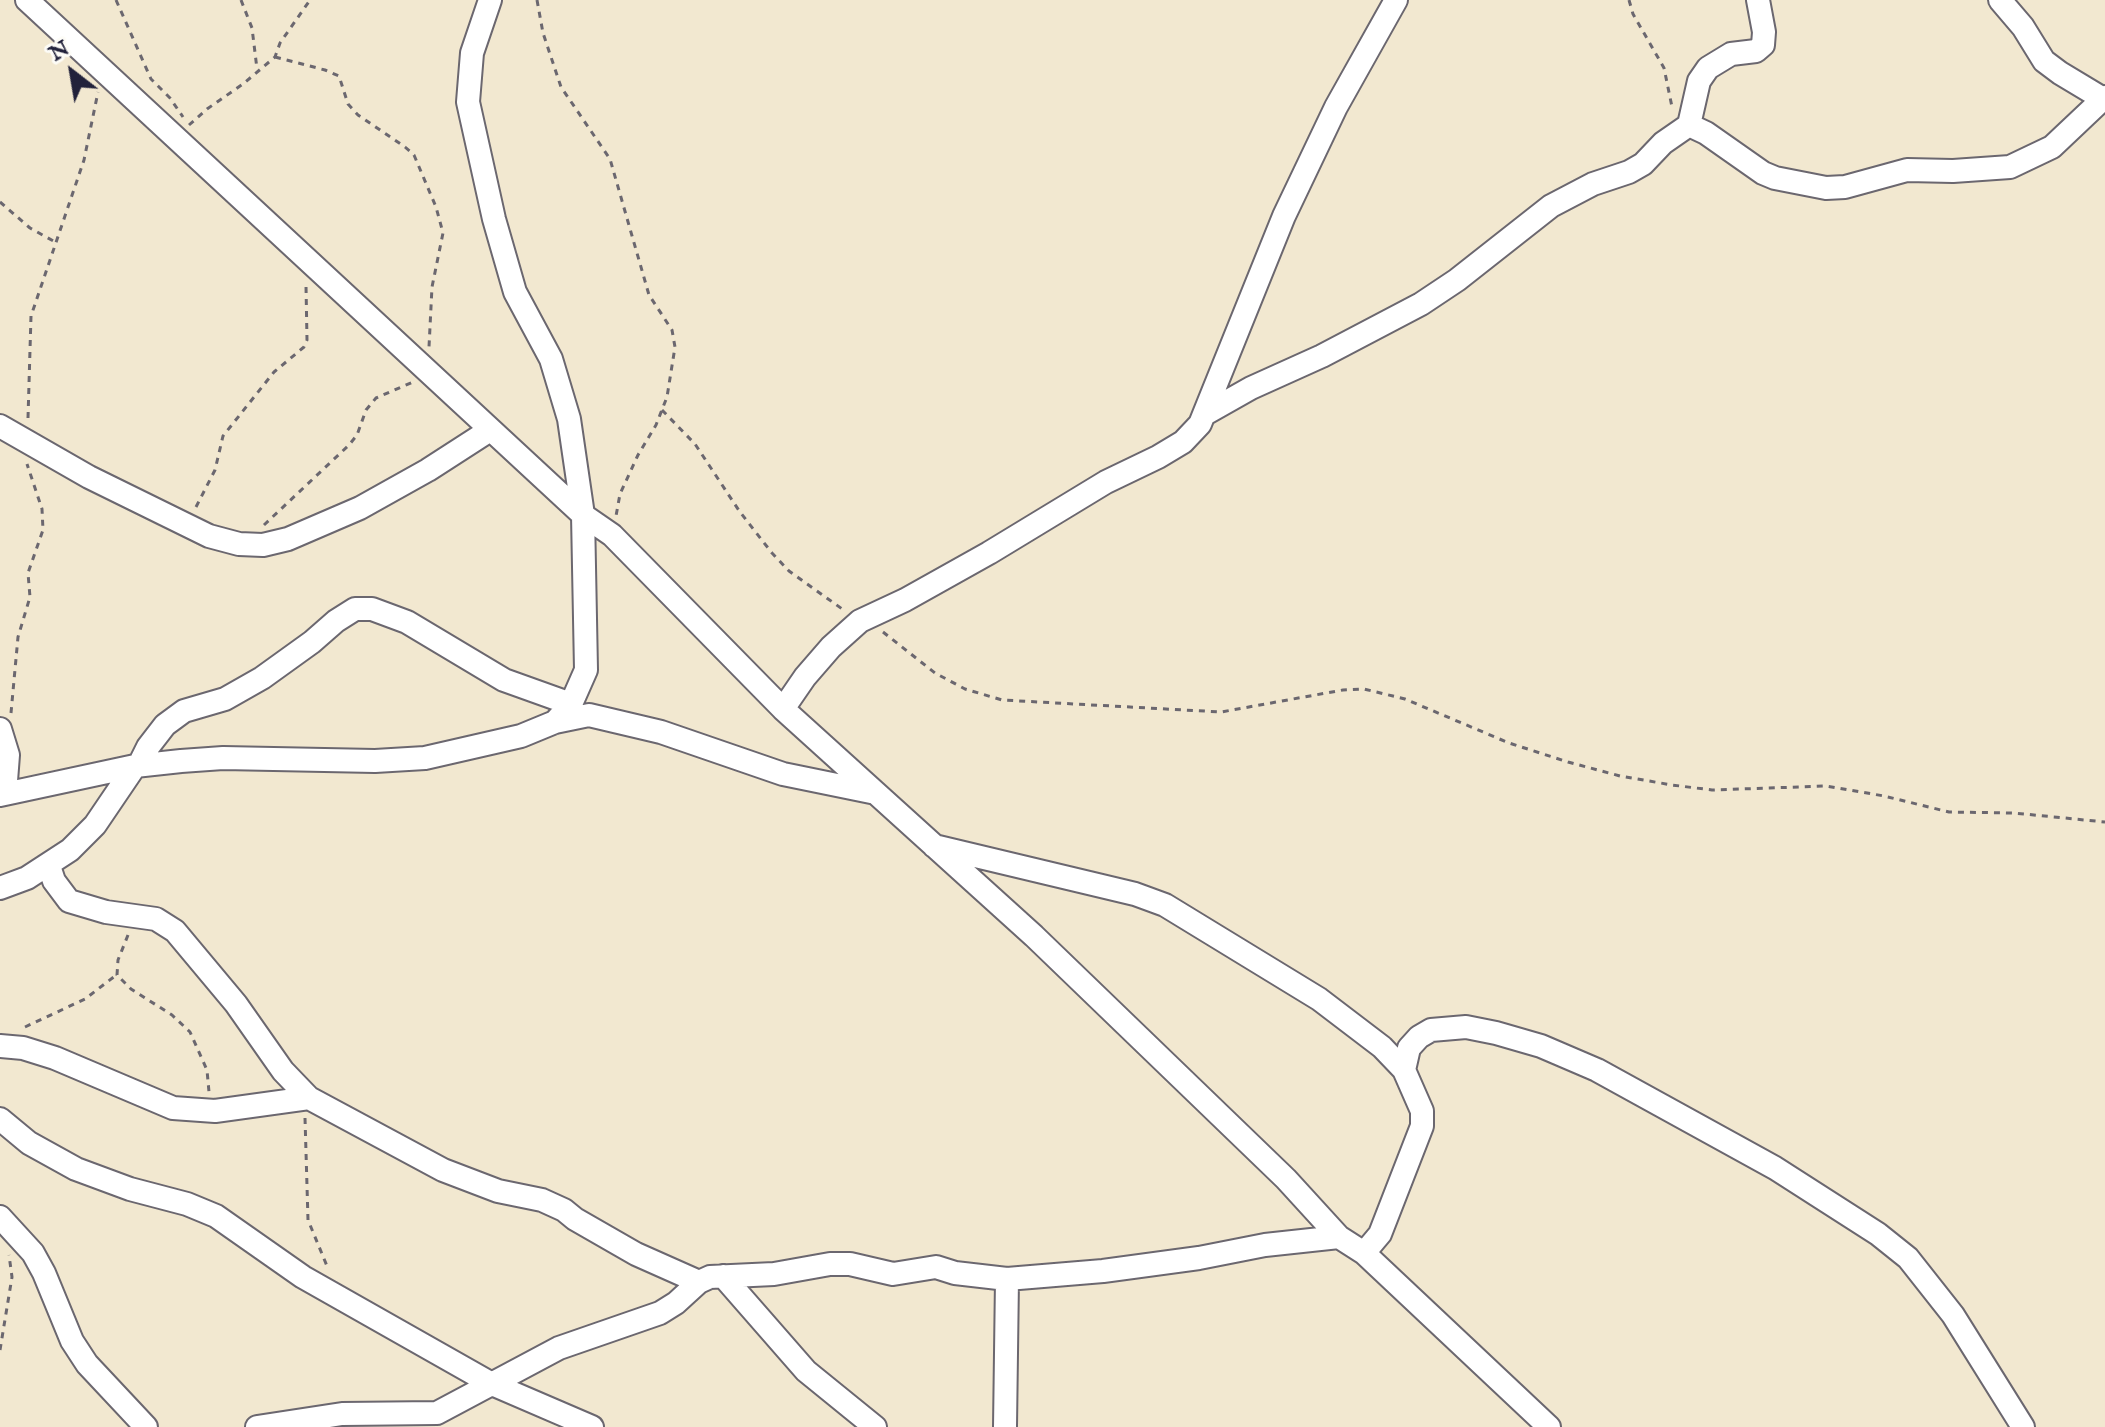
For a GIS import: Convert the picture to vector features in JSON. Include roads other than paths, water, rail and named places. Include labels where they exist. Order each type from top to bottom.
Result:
[{"type":"street","points":[[27,0],[490,430],[583,515],[612,535],[783,709],[1034,936],[1286,1179],[1339,1237],[1364,1253],[1549,1427]]},
{"type":"street","points":[[490,0],[472,53],[468,102],[494,219],[515,292],[551,359],[569,419],[583,515],[586,670],[571,704],[555,722]]},
{"type":"street","points":[[783,709],[831,647],[860,621],[905,600],[1106,482],[1158,457],[1183,442],[1200,424],[1284,216],[1368,45],[1396,0]]},
{"type":"street","points":[[1205,414],[1421,304],[1457,280],[1551,206],[1593,184],[1629,172],[1682,130],[1703,73],[1716,61],[1731,54],[1756,51],[1763,45],[1764,32],[1758,0]]},
{"type":"street","points":[[1682,130],[1706,133],[1775,178],[1826,188],[1845,187],[1907,170],[2010,167],[2052,147],[2104,99],[2044,61],[2023,27],[2000,0]]},
{"type":"street","points":[[13,433],[89,477],[198,530],[239,544],[263,545],[323,525],[415,477],[490,430]]},
{"type":"street","points":[[0,888],[49,866],[70,850],[95,825],[165,725],[184,711],[225,699],[262,678],[355,609],[372,609],[407,622],[504,680],[571,704]]},
{"type":"street","points":[[2,735],[9,770],[3,795],[137,766],[223,758],[375,761],[425,758],[521,736],[555,722],[589,715],[661,732],[783,774],[872,792]]},
{"type":"street","points":[[930,845],[1135,894],[1165,905],[1344,1016],[1382,1047],[1404,1070],[1422,1111],[1422,1126],[1380,1234],[1364,1253]]},
{"type":"street","points":[[49,866],[54,881],[69,901],[94,909],[156,919],[175,931],[236,1004],[306,1098],[443,1170],[498,1191],[542,1200],[564,1210],[636,1254],[699,1282]]},
{"type":"street","points":[[1404,1070],[1409,1048],[1431,1030],[1466,1027],[1496,1033],[1541,1046],[1597,1070],[1775,1168],[1878,1234],[1908,1258],[1953,1315],[2023,1427]]},
{"type":"street","points":[[0,1046],[23,1048],[55,1058],[173,1108],[215,1111],[306,1098]]},
{"type":"street","points":[[0,1119],[29,1143],[76,1169],[216,1216],[276,1260],[492,1384],[592,1427]]},
{"type":"street","points":[[4,1222],[33,1253],[72,1341],[87,1364],[146,1427]]},
{"type":"street","points":[[257,1427],[342,1414],[432,1420],[559,1348],[660,1313],[699,1282],[723,1276],[774,1274],[830,1264],[850,1264],[880,1273],[936,1267],[955,1273],[1007,1279],[1103,1271],[1265,1245],[1339,1237]]},
{"type":"street","points":[[723,1276],[806,1371],[875,1427]]},
{"type":"street","points":[[1005,1427],[1007,1279]]}]
